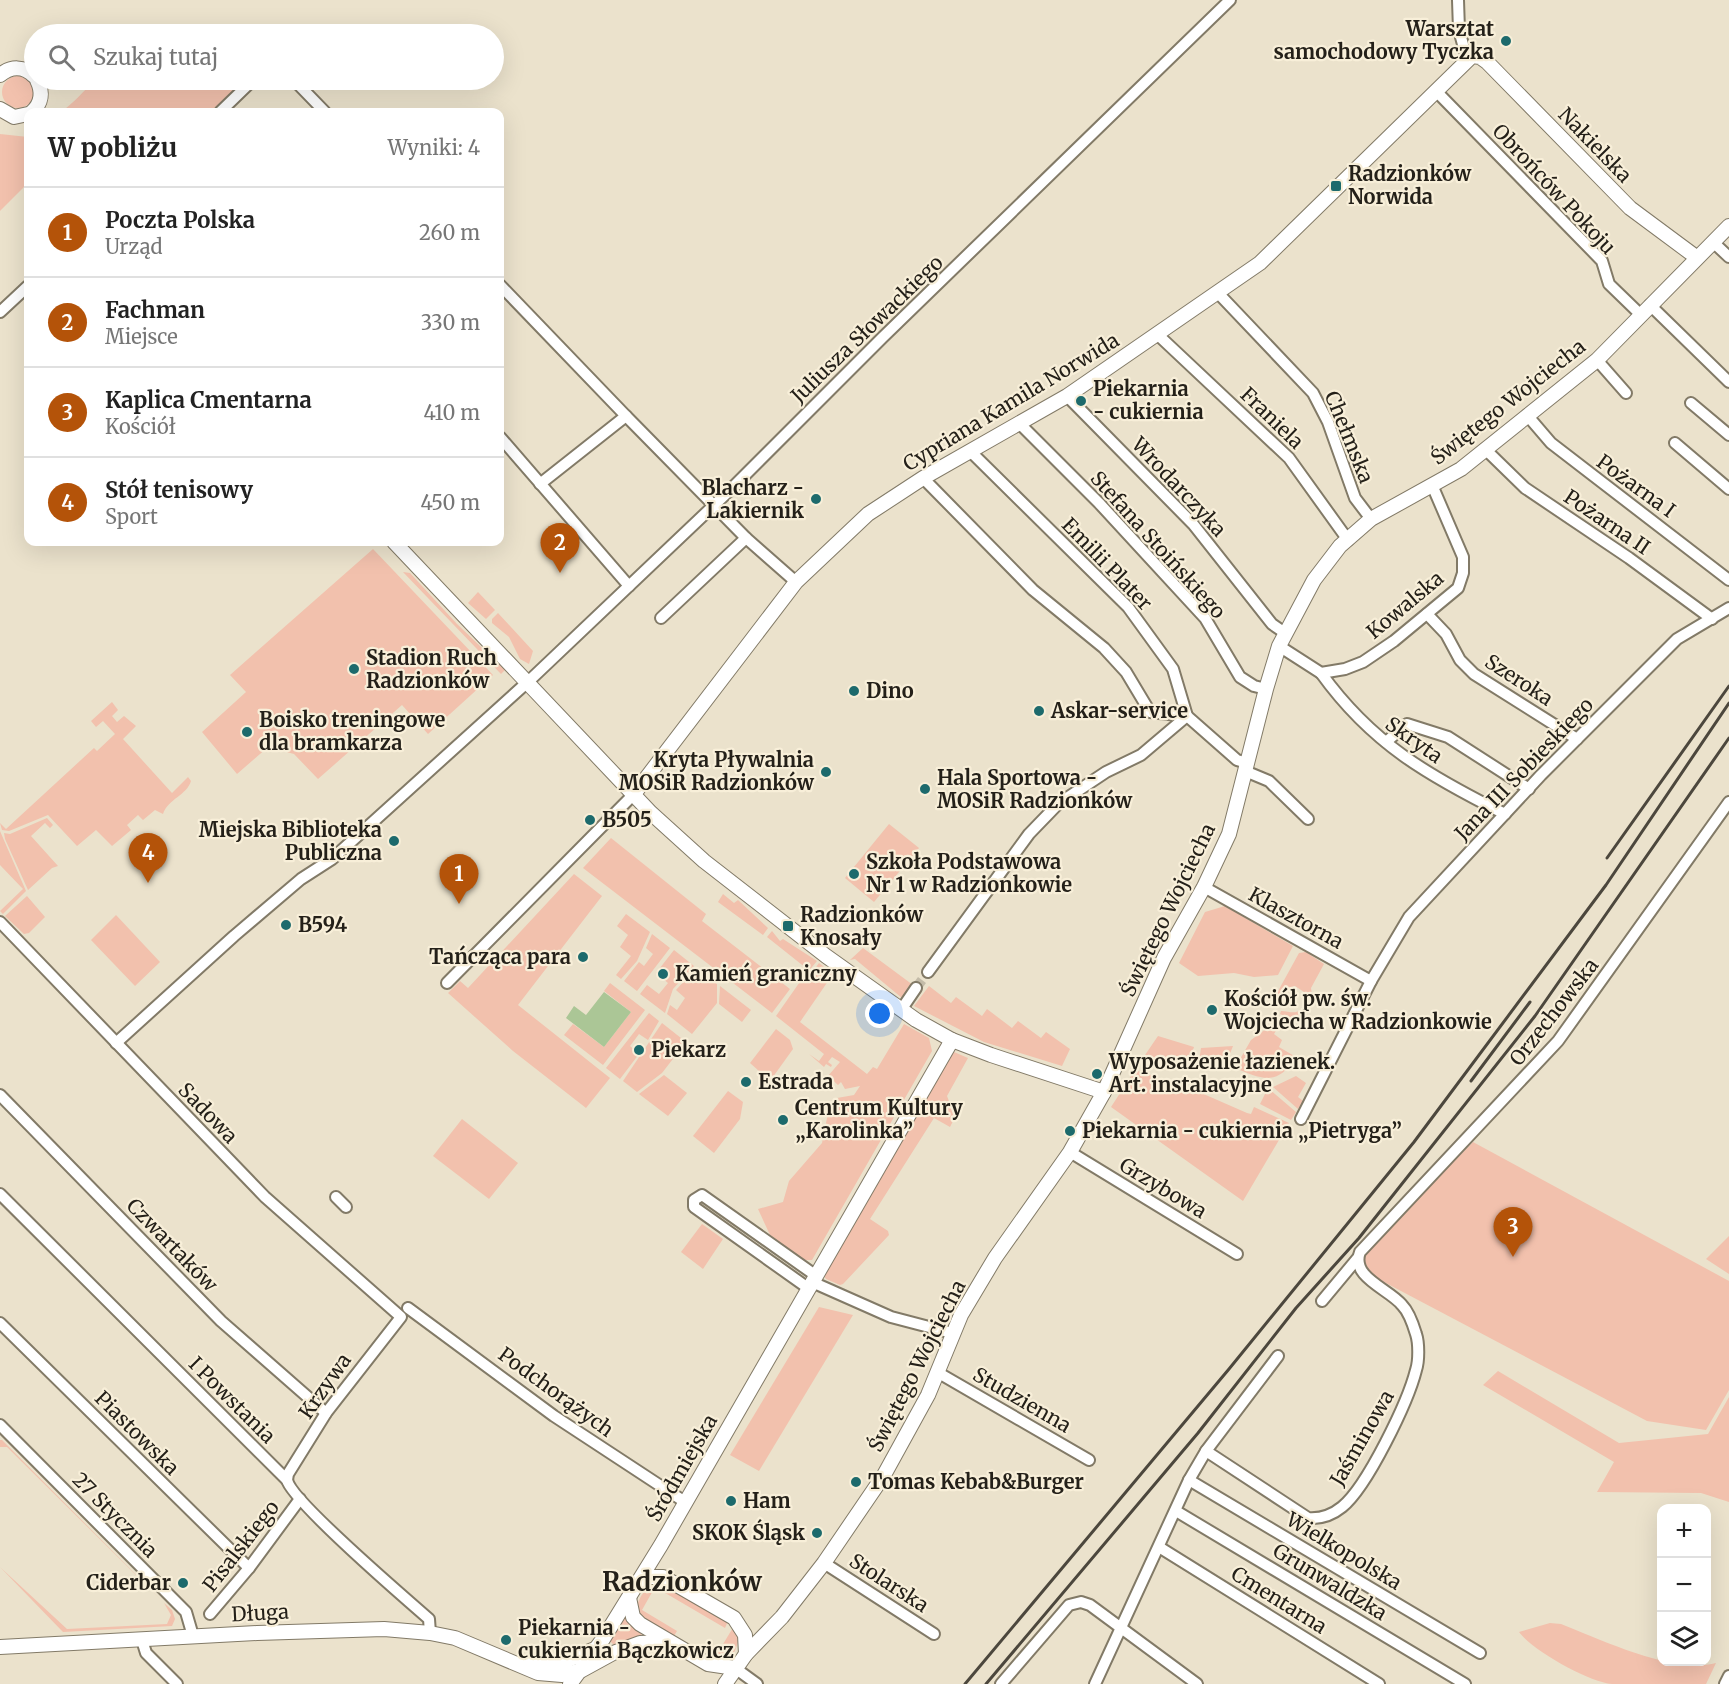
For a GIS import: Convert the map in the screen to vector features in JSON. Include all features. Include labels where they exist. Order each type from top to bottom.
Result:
[{"type":"street","name":"Juliusza Słowackiego","points":[[116,1043],[301,879],[332,859],[629,586],[1230,0]]},
{"type":"street","points":[[1458,0],[1460,30],[1470,58]]},
{"type":"street","name":"Nakielska","points":[[1470,58],[1480,57],[1487,62],[1630,208],[1696,257]]},
{"type":"street","name":"Cypriana Kamila Norwida","points":[[634,794],[796,582],[868,514],[923,478],[1066,396],[1260,263],[1470,58]]},
{"type":"street","points":[[3,67],[24,73]]},
{"type":"street","points":[[33,108],[35,90]]},
{"type":"street","points":[[224,108],[243,90]]},
{"type":"street","points":[[304,90],[321,108]]},
{"type":"street","name":"Obrońców Pokoju","points":[[1436,91],[1602,261],[1609,284],[1646,310],[1729,382]]},
{"type":"street","points":[[2,114],[24,114]]},
{"type":"street","name":"Świętego Wojciecha","points":[[725,1684],[746,1654],[782,1617],[824,1563],[884,1475],[928,1395],[952,1333],[995,1258],[1070,1152],[1104,1092],[1164,958],[1204,887],[1229,834],[1266,689],[1282,639],[1314,580],[1348,540],[1371,519],[1461,469],[1597,360],[1729,226]]},
{"type":"street","points":[[1713,242],[1729,257]]},
{"type":"street","points":[[504,289],[746,538],[796,582]]},
{"type":"street","points":[[0,312],[24,290]]},
{"type":"street","name":"Chełmska","points":[[1218,293],[1266,346],[1314,393],[1328,422],[1355,498],[1371,519]]},
{"type":"street","name":"Franiela","points":[[1158,334],[1289,458],[1348,540]]},
{"type":"street","points":[[1597,360],[1626,393]]},
{"type":"street","name":"Wrodarczyka","points":[[1066,396],[1193,524],[1282,639]]},
{"type":"street","points":[[1691,403],[1729,435]]},
{"type":"street","name":"Pożarna I","points":[[1527,415],[1558,450],[1650,517],[1729,580]]},
{"type":"street","points":[[540,484],[626,416]]},
{"type":"street","name":"Stefana Stoińskiego","points":[[1019,423],[1099,503],[1205,618],[1240,677],[1254,686],[1266,689]]},
{"type":"street","points":[[504,442],[629,586]]},
{"type":"street","points":[[1675,443],[1729,489]]},
{"type":"street","name":"Pożarna II","points":[[1485,449],[1525,488],[1629,558],[1713,619]]},
{"type":"street","name":"Emilii Plater","points":[[970,451],[1128,607],[1173,669],[1187,716]]},
{"type":"street","points":[[923,478],[1033,590],[1104,648],[1126,672],[1150,712],[1187,716],[1237,760],[1269,781],[1308,819]]},
{"type":"street","name":"Kowalska","points":[[1321,673],[1345,669],[1363,662],[1458,588],[1463,573],[1463,557],[1432,485]]},
{"type":"street","points":[[661,618],[746,538]]},
{"type":"street","points":[[398,546],[634,794],[704,861],[901,1010],[952,1040],[1104,1092]]},
{"type":"street","name":"Jana III Sobieskiego","points":[[1301,1119],[1371,981],[1409,917],[1577,739],[1677,639],[1729,608]]},
{"type":"street","name":"Szeroka","points":[[1427,614],[1446,634],[1460,660],[1474,674],[1577,739]]},
{"type":"street","points":[[1282,639],[1321,673]]},
{"type":"street","name":"Skryta","points":[[1321,673],[1343,704],[1366,728],[1448,785],[1505,814]]},
{"type":"street","points":[[928,972],[1029,834],[1058,804],[1106,772],[1141,755],[1187,716]]},
{"type":"street","points":[[1386,742],[1407,724],[1448,737],[1529,789]]},
{"type":"street","points":[[447,983],[634,794]]},
{"type":"street","name":"Orzechowska","points":[[1322,1301],[1358,1256],[1558,1041],[1729,801]]},
{"type":"street","name":"Klasztorna","points":[[1204,887],[1371,981]]},
{"type":"street","name":"Sadowa","points":[[0,922],[265,1197],[401,1317]]},
{"type":"street","points":[[901,1010],[916,988]]},
{"type":"street","name":"Śródmiejska","points":[[582,1670],[640,1581],[952,1040]]},
{"type":"street","name":"Czwartaków","points":[[0,1095],[221,1321],[326,1413]]},
{"type":"street","name":"Grzybowa","points":[[1070,1152],[1237,1254]]},
{"type":"street","name":"I Powstania","points":[[0,1194],[287,1480],[289,1488],[300,1499],[429,1619],[430,1633]]},
{"type":"street","points":[[812,1282],[702,1195],[694,1200],[694,1207],[812,1282],[891,1317],[952,1333]]},
{"type":"street","points":[[336,1197],[346,1206]]},
{"type":"street","name":"Jaśminowa","points":[[1206,1451],[1308,1518],[1322,1519],[1342,1508],[1359,1488],[1408,1396],[1417,1368],[1417,1337],[1404,1306],[1360,1271],[1358,1256]]},
{"type":"street","name":"Podchorążych","points":[[408,1308],[554,1416],[685,1502]]},
{"type":"street","name":"Krzywa","points":[[287,1480],[288,1473],[326,1413],[401,1317]]},
{"type":"street","name":"Piastowska","points":[[0,1323],[249,1568]]},
{"type":"street","points":[[1095,1684],[1189,1480],[1206,1451],[1278,1356]]},
{"type":"street","name":"Studzienna","points":[[937,1372],[1089,1460]]},
{"type":"street","name":"27 Stycznia","points":[[0,1425],[186,1612],[193,1636]]},
{"type":"street","name":"Wielkopolska","points":[[1189,1480],[1480,1653]]},
{"type":"street","name":"Pisalskiego","points":[[210,1614],[249,1568],[300,1499]]},
{"type":"street","name":"Grunwaldzka","points":[[1176,1511],[1465,1684]]},
{"type":"street","name":"Cmentarna","points":[[1159,1547],[1379,1684]]},
{"type":"street","name":"Stolarska","points":[[824,1563],[934,1634]]},
{"type":"street","points":[[640,1581],[647,1577],[663,1577],[734,1618],[745,1635],[746,1654]]},
{"type":"street","points":[[629,1598],[633,1617],[668,1642],[708,1664],[735,1668],[757,1684]]},
{"type":"street","points":[[1001,1684],[1069,1605],[1081,1602],[1090,1605],[1197,1684]]},
{"type":"street","name":"Długa","points":[[0,1647],[353,1629],[430,1633],[455,1638],[518,1662],[538,1673],[561,1675],[582,1670],[613,1653],[640,1643],[668,1642]]},
{"type":"street","points":[[142,1640],[146,1653],[177,1684]]},
{"type":"street","name":"Długa","points":[[518,1662],[541,1665],[563,1662],[595,1649]]},
{"type":"street","points":[[570,1684],[582,1670]]},
{"type":"street","points":[[538,1673],[551,1684]]},
{"type":"street","points":[[1725,1684],[1729,1676]]},
{"type":"shaded area","points":[[18,76],[24,77],[24,90],[34,90],[30,104],[18,108],[6,104],[2,92],[6,80]]},
{"type":"shaded area","points":[[86,90],[234,90],[214,108],[66,108]]},
{"type":"shaded area","points":[[0,134],[24,137],[24,187],[0,211]]},
{"type":"shaded area","name":"Stadion Ruch Radzionków","points":[[373,549],[493,675],[428,734],[402,705],[318,779],[294,754],[268,747],[237,774],[202,732],[246,692],[230,675]]},
{"type":"shaded area","points":[[403,572],[410,573],[457,624],[505,670],[501,674]]},
{"type":"shaded area","points":[[478,592],[495,610],[486,619],[468,603]]},
{"type":"shaded area","points":[[498,613],[533,651],[529,664],[520,659],[509,637],[492,623],[492,619]]},
{"type":"shaded area","points":[[112,702],[118,710],[112,716],[117,722],[124,716],[136,726],[123,739],[172,793],[188,777],[191,781],[186,790],[169,804],[163,814],[155,810],[143,820],[138,815],[127,825],[131,830],[112,846],[96,830],[77,846],[48,815],[9,831],[2,830],[0,823],[6,829],[94,748],[97,751],[115,734],[103,721],[96,727],[91,721]]},
{"type":"shaded area","points":[[47,818],[53,825],[50,828],[45,823],[31,836],[58,866],[52,868],[28,890],[4,833],[10,834]]},
{"type":"shaded area","points":[[889,824],[919,848],[874,902],[845,878]]},
{"type":"shaded area","points":[[0,831],[26,891],[3,914],[0,911],[23,889],[0,865]]},
{"type":"shaded area","points":[[611,838],[706,914],[702,921],[790,989],[772,1013],[583,868]]},
{"type":"shaded area","points":[[574,874],[602,896],[518,1005],[610,1078],[586,1108],[513,1051],[448,993],[460,981],[468,988]]},
{"type":"shaded area","points":[[723,894],[734,903],[738,900],[768,928],[763,935],[718,902]]},
{"type":"shaded area","points":[[27,896],[45,917],[29,933],[24,934],[5,916]]},
{"type":"shaded area","points":[[1225,906],[1293,946],[1278,975],[1254,977],[1234,973],[1198,976],[1179,963],[1205,912]]},
{"type":"shaded area","points":[[626,914],[650,932],[637,961],[621,979],[616,975],[631,956],[620,947],[628,935],[617,926]]},
{"type":"shaded area","points":[[116,915],[160,962],[135,986],[91,940]]},
{"type":"shaded area","points":[[772,931],[780,941],[783,939],[817,961],[807,973],[804,971],[806,968],[767,937]]},
{"type":"shaded area","points":[[652,934],[670,948],[637,991],[624,981],[639,962],[644,966],[653,954],[646,948]]},
{"type":"shaded area","points":[[863,948],[913,985],[902,998],[855,959],[850,960]]},
{"type":"shaded area","points":[[674,950],[694,966],[673,989],[665,1013],[640,994],[647,985],[659,994],[668,983],[656,973]]},
{"type":"shaded area","points":[[1306,952],[1324,964],[1311,988],[1313,1003],[1302,1016],[1291,1019],[1280,1014],[1281,1011],[1299,1011],[1306,1002],[1304,992],[1295,986],[1284,990],[1279,1000],[1277,993],[1299,953]]},
{"type":"shaded area","points":[[819,963],[833,974],[800,1022],[867,1074],[873,1067],[877,1069],[904,1024],[929,1038],[932,1051],[812,1260],[804,1260],[770,1235],[758,1209],[783,1202],[789,1181],[822,1143],[828,1113],[837,1098],[854,1095],[860,1086],[845,1089],[841,1082],[838,1085],[828,1076],[840,1062],[832,1057],[828,1062],[832,1065],[831,1067],[826,1064],[824,1067],[809,1054],[819,1061],[824,1054],[776,1016],[804,976],[809,976]]},
{"type":"shaded area","points":[[696,968],[717,984],[717,1003],[692,1034],[667,1014],[670,1005],[677,1010],[685,998],[676,990]]},
{"type":"shaded area","points":[[610,983],[645,1010],[603,1065],[564,1035],[573,1024],[604,1047],[631,1012],[604,991]]},
{"type":"shaded area","points":[[720,986],[751,1010],[742,1022],[719,1004]]},
{"type":"shaded area","points":[[929,986],[951,1003],[956,997],[982,1016],[987,1009],[1012,1028],[1018,1021],[1041,1038],[1046,1032],[1070,1049],[1062,1066],[984,1042],[914,1006]]},
{"type":"shaded area","points":[[604,992],[631,1012],[604,1047],[566,1018],[574,1006],[586,1015]]},
{"type":"shaded area","points":[[649,1013],[659,1021],[648,1040],[639,1034],[630,1046],[639,1054],[620,1079],[606,1068]]},
{"type":"shaded area","points":[[1278,1020],[1281,1022],[1274,1034],[1282,1040],[1279,1047],[1296,1057],[1289,1067],[1275,1077],[1268,1078],[1235,1068],[1251,1040]]},
{"type":"shaded area","points":[[662,1023],[686,1042],[662,1073],[637,1092],[623,1081]]},
{"type":"shaded area","points":[[776,1029],[790,1040],[793,1049],[770,1081],[750,1063]]},
{"type":"shaded area","points":[[1158,1036],[1194,1047],[1187,1068],[1145,1055]]},
{"type":"shaded area","points":[[1233,1046],[1221,1069],[1198,1069],[1201,1048]]},
{"type":"shaded area","points":[[954,1052],[968,1058],[947,1096],[955,1117],[950,1127],[934,1118],[870,1219],[888,1231],[889,1235],[843,1284],[840,1285],[826,1279],[822,1273]]},
{"type":"shaded area","points":[[1135,1070],[1199,1092],[1247,1113],[1251,1114],[1254,1107],[1289,1123],[1243,1201],[1111,1107]]},
{"type":"shaded area","points":[[664,1075],[687,1093],[668,1116],[639,1094]]},
{"type":"shaded area","points":[[1296,1076],[1306,1083],[1298,1097],[1303,1101],[1298,1109],[1273,1087]]},
{"type":"shaded area","points":[[1268,1088],[1296,1112],[1291,1120],[1260,1104]]},
{"type":"shaded area","points":[[728,1091],[743,1102],[740,1119],[714,1153],[693,1136]]},
{"type":"shaded area","points":[[462,1119],[518,1163],[489,1199],[433,1156]]},
{"type":"shaded area","points":[[1473,1142],[1729,1281],[1729,1390],[1706,1430],[1647,1421],[1365,1272],[1361,1256]]},
{"type":"shaded area","points":[[702,1224],[723,1239],[703,1269],[681,1252]]},
{"type":"shaded area","points":[[1729,1236],[1729,1274],[1706,1259]]},
{"type":"shaded area","points":[[819,1307],[853,1315],[759,1471],[730,1455]]},
{"type":"shaded area","points":[[1498,1371],[1619,1443],[1708,1434],[1729,1397],[1729,1502],[1701,1493],[1597,1492],[1614,1462],[1483,1385]]},
{"type":"shaded area","points":[[0,1440],[160,1599],[7,1447],[0,1447]]},
{"type":"shaded area","points":[[0,1567],[67,1629],[167,1624],[171,1615],[164,1603],[172,1610],[175,1619],[172,1626],[63,1632]]},
{"type":"shaded area","points":[[665,1583],[728,1621],[725,1628],[655,1587],[642,1610],[677,1631],[674,1636],[645,1619],[636,1610],[640,1599],[649,1588]]},
{"type":"shaded area","points":[[625,1618],[644,1637],[615,1646],[609,1640]]},
{"type":"shaded area","points":[[1550,1623],[1561,1624],[1617,1647],[1657,1659],[1657,1666],[1711,1666],[1711,1664],[1716,1663],[1706,1684],[1612,1684],[1590,1678],[1548,1656],[1519,1632]]},
{"type":"shaded area","points":[[734,1626],[738,1638],[737,1646],[731,1657],[714,1659]]},
{"type":"tunnel","points":[[916,988],[928,972]]},
{"type":"railway","points":[[1607,858],[1729,686]]},
{"type":"railway","points":[[965,1684],[1229,1369],[1414,1142],[1606,885],[1729,703]]},
{"type":"railway","points":[[986,1684],[1198,1433],[1296,1308],[1359,1238],[1535,1016],[1729,738]]},
{"type":"railway","points":[[1471,1081],[1530,1002]]},
{"type":"place","name":"Warsztat samochodowy Tyczka","points":[[1506,41]]},
{"type":"place","name":"Radzionków Norwida","points":[[1336,186]]},
{"type":"place","name":"Piekarnia - cukiernia","points":[[1081,401]]},
{"type":"place","name":"Blacharz - Lakiernik","points":[[816,499]]},
{"type":"place","name":"Fachman","points":[[560,573]]},
{"type":"place","name":"Stadion Ruch Radzionków","points":[[354,669]]},
{"type":"place","name":"Dino","points":[[854,691]]},
{"type":"place","name":"Askar-service","points":[[1039,711]]},
{"type":"place","name":"Boisko treningowe dla bramkarza","points":[[247,732]]},
{"type":"place","name":"Kryta Pływalnia MOSiR Radzionków","points":[[826,772]]},
{"type":"place","name":"Hala Sportowa - MOSiR Radzionków","points":[[925,789]]},
{"type":"place","name":"B505","points":[[590,820]]},
{"type":"place","name":"Miejska Biblioteka Publiczna","points":[[394,841]]},
{"type":"place","name":"Szkoła Podstawowa Nr 1 w Radzionkowie","points":[[854,874]]},
{"type":"place","name":"Stół tenisowy","points":[[148,883]]},
{"type":"place","name":"Poczta Polska","points":[[459,904]]},
{"type":"place","name":"B594","points":[[286,925]]},
{"type":"place","name":"Radzionków Knosały","points":[[788,926]]},
{"type":"place","name":"Tańcząca para","points":[[583,957]]},
{"type":"place","name":"Kamień graniczny","points":[[663,974]]},
{"type":"place","name":"Kościół pw. św. Wojciecha w Radzionkowie","points":[[1212,1010]]},
{"type":"place","name":"Piekarz","points":[[639,1050]]},
{"type":"place","name":"Wyposażenie łazienek. Art. instalacyjne","points":[[1097,1074]]},
{"type":"place","name":"Estrada","points":[[746,1082]]},
{"type":"place","name":"Centrum Kultury „Karolinka”","points":[[783,1120]]},
{"type":"place","name":"Piekarnia - cukiernia „Pietryga”","points":[[1070,1131]]},
{"type":"place","name":"Kaplica Cmentarna","points":[[1513,1257]]},
{"type":"place","name":"Tomas Kebab&Burger","points":[[856,1482]]},
{"type":"place","name":"Ham","points":[[731,1501]]},
{"type":"place","name":"SKOK Śląsk","points":[[817,1533]]},
{"type":"place","name":"Ciderbar","points":[[183,1583]]},
{"type":"place","name":"Piekarnia - cukiernia Bączkowicz","points":[[506,1640]]},
{"type":"district","name":"Radzionków","points":[[682,1582]]}]
